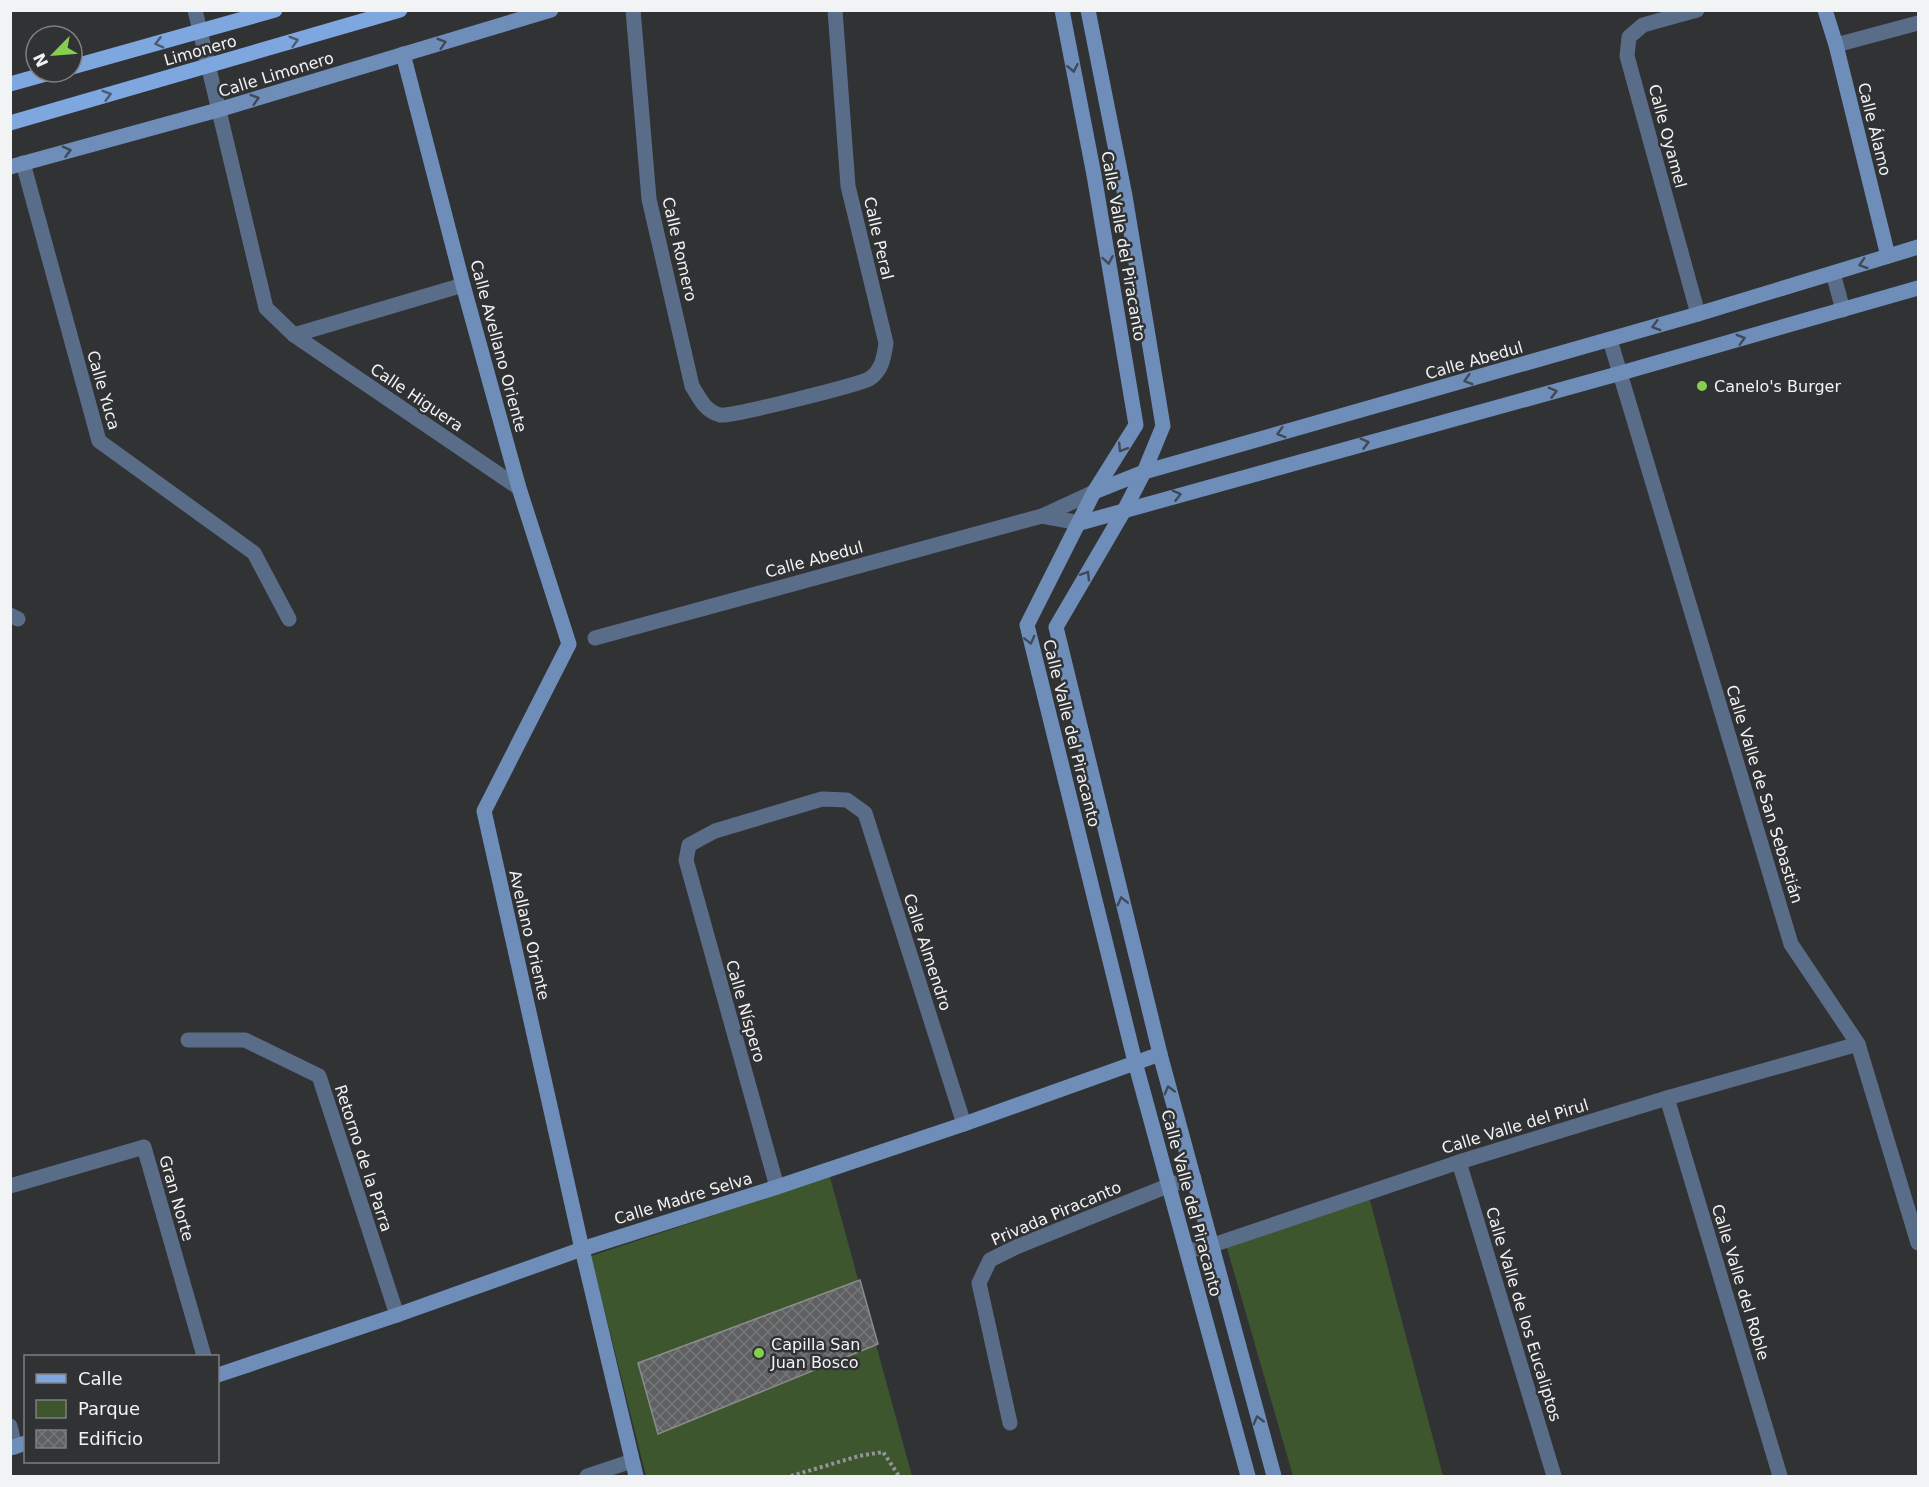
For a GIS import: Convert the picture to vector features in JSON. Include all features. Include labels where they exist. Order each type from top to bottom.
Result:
[{"type":"main road","points":[[84,64],[276,10]]},
{"type":"main road","name":"Limonero","points":[[10,123],[400,10]]},
{"type":"street","name":"Calle Higuera","points":[[195,10],[266,308],[294,335],[519,488]]},
{"type":"street","name":"Calle Limonero","points":[[17,165],[218,110],[551,10]]},
{"type":"street","name":"Calle Romero","points":[[633,10],[649,199],[692,386],[705,408],[722,415],[784,403]]},
{"type":"street","name":"Calle Peral","points":[[784,403],[869,378],[883,363],[886,343],[848,186],[835,10]]},
{"type":"street","name":"Calle Valle del Piracanto","points":[[1062,10],[1094,175],[1136,425],[1094,492],[1027,625],[1135,1062],[1248,1476]]},
{"type":"street","name":"Calle Valle del Piracanto","points":[[1088,10],[1125,196],[1163,426],[1144,472],[1125,509],[1056,627],[1160,1054],[1210,1246],[1274,1476]]},
{"type":"street","name":"Calle Oyamel","points":[[1697,10],[1642,25],[1629,37],[1627,56],[1698,315]]},
{"type":"street","name":"Calle Álamo","points":[[1825,10],[1836,45],[1888,256]]},
{"type":"street","points":[[1836,45],[1918,23]]},
{"type":"street","name":"Calle Avellano Oriente","points":[[403,54],[519,488],[569,644]]},
{"type":"street","name":"Calle Yuca","points":[[17,165],[99,441],[254,554],[289,619]]},
{"type":"street","name":"Calle Abedul","points":[[595,638],[1042,516],[1144,472],[1698,315],[1918,247]]},
{"type":"street","points":[[1833,273],[1843,310]]},
{"type":"street","points":[[294,335],[463,285]]},
{"type":"street","name":"Calle Abedul","points":[[1042,516],[1080,522],[1621,374],[1918,288]]},
{"type":"street","name":"Calle Valle de San Sebastián","points":[[1610,340],[1791,944],[1858,1044],[1918,1244]]},
{"type":"street","name":"Avellano Oriente","points":[[569,644],[484,811],[582,1249],[636,1476]]},
{"type":"street","name":"Calle Níspero","points":[[777,1187],[686,860],[689,844],[715,831],[822,799],[847,800]]},
{"type":"street","name":"Calle Almendro","points":[[847,800],[865,813],[964,1124]]},
{"type":"street","name":"Retorno de la Parra","points":[[188,1040],[245,1040],[319,1076],[397,1314]]},
{"type":"street","name":"Calle Valle del Pirul","points":[[1186,1251],[1210,1246],[1459,1162],[1667,1098],[1858,1044]]},
{"type":"street","name":"Calle Madre Selva","points":[[219,1375],[582,1249],[964,1124],[1160,1054]]},
{"type":"street","name":"Calle Valle del Roble","points":[[1667,1098],[1780,1476]]},
{"type":"street","name":"Gran Norte","points":[[10,1186],[144,1147],[204,1355]]},
{"type":"street","name":"Calle Valle de los Eucaliptos","points":[[1459,1162],[1554,1476]]},
{"type":"street","name":"Privada Piracanto","points":[[1010,1423],[979,1283],[990,1260],[1016,1247],[1170,1185],[1194,1178]]},
{"type":"street","points":[[10,1426],[17,1446]]},
{"type":"street","points":[[588,1476],[632,1461]]},
{"type":"path","points":[[791,1476],[859,1456],[884,1452],[898,1476]]},
{"type":"green space","points":[[830,1177],[912,1476],[646,1476],[591,1256]]},
{"type":"green space","points":[[1368,1193],[1443,1476],[1293,1476],[1225,1241]]},
{"type":"building","name":"Capilla San Juan Bosco","points":[[860,1280],[878,1344],[658,1434],[638,1363]]},
{"type":"place","name":"Canelo's Burger","points":[[1702,386]]},
{"type":"place","name":"Capilla San Juan Bosco","points":[[759,1353]]}]
